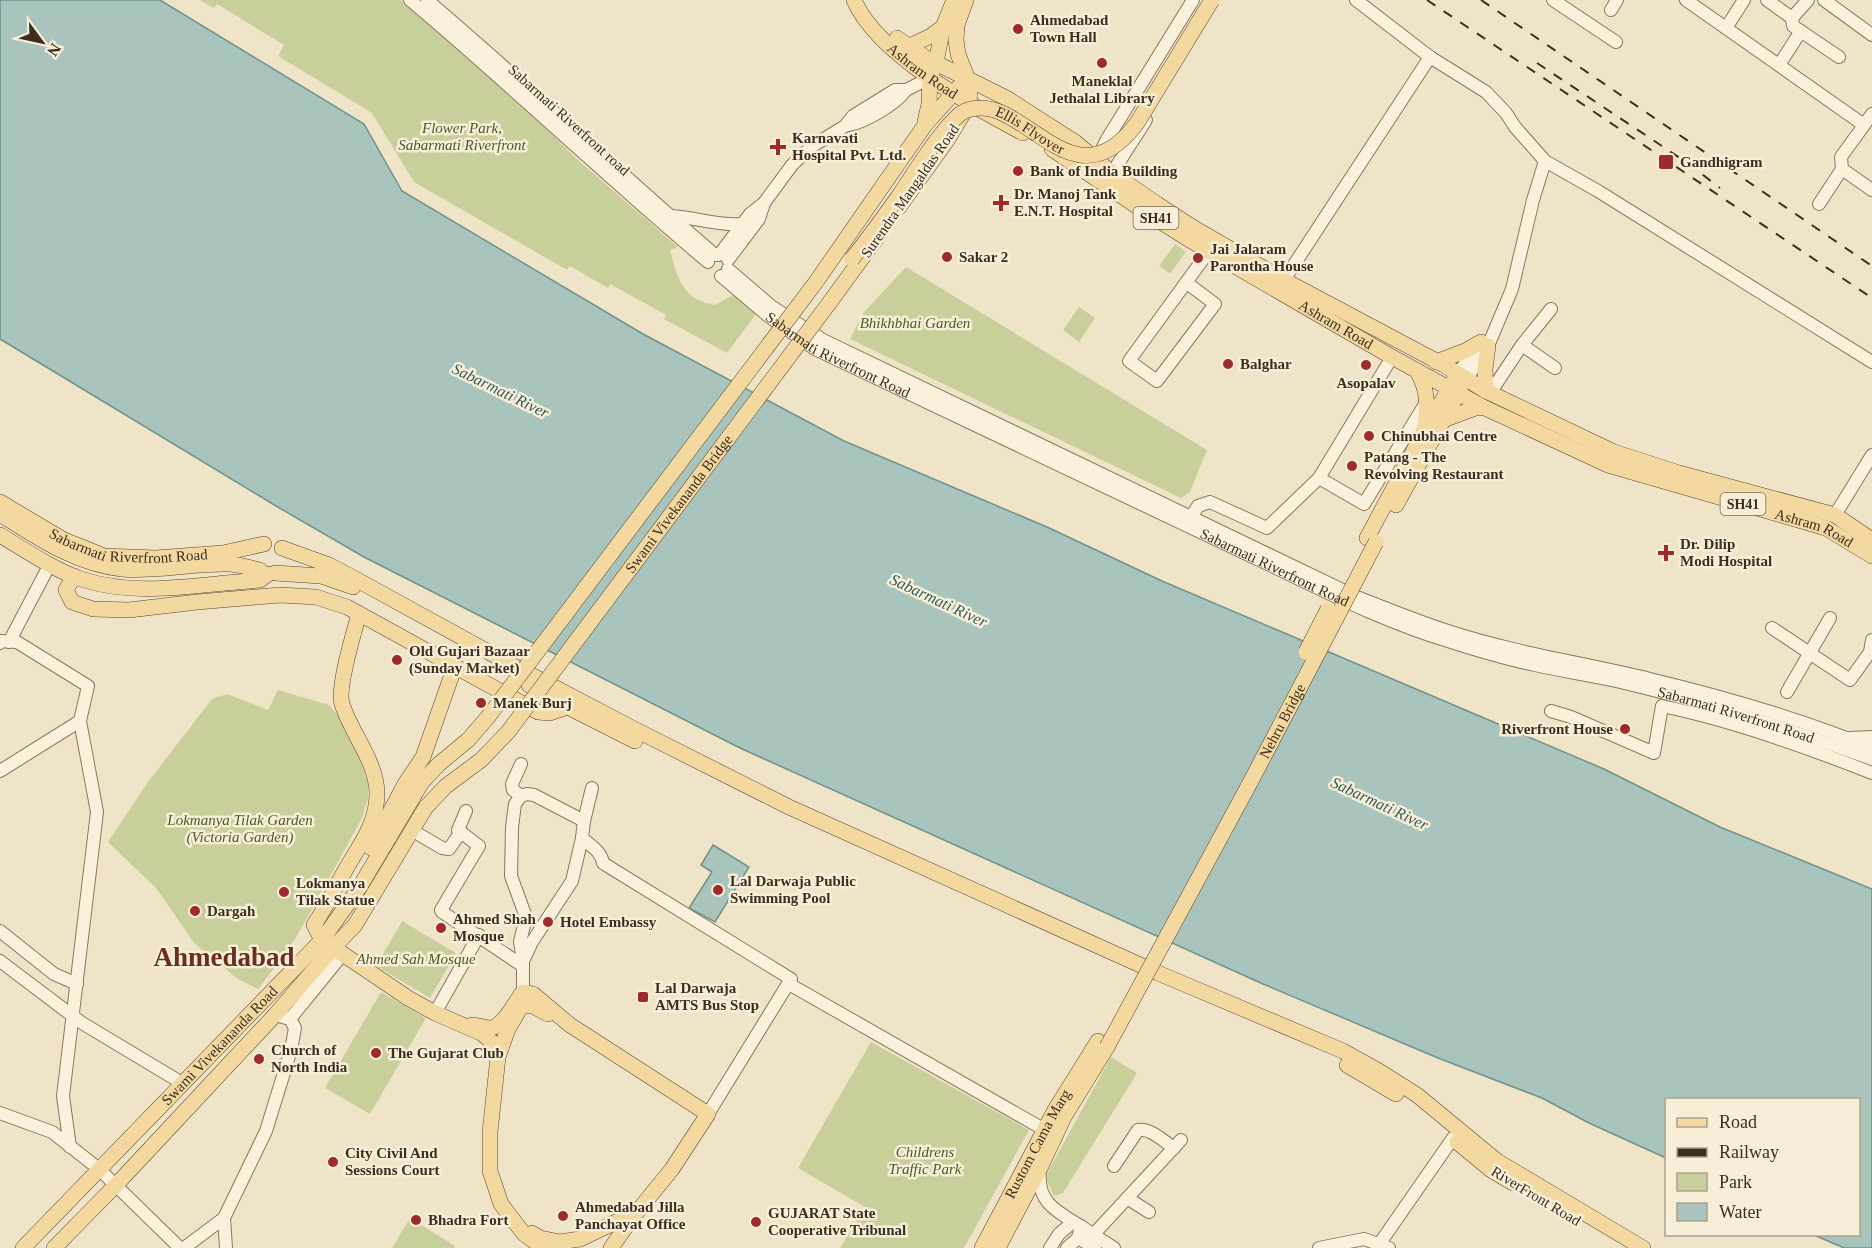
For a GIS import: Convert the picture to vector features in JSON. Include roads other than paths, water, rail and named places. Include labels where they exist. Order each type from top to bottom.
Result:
[{"type":"main road","name":"Ashram Road","points":[[854,0],[859,12],[885,40],[953,94],[1058,152],[1150,215],[1209,251],[1417,371],[1458,384],[1614,452],[1679,473],[1835,515],[1872,540]]},
{"type":"main road","name":"Ashram Road","points":[[864,0],[891,33],[907,47],[1008,99],[1075,142],[1112,173],[1166,210],[1284,280],[1436,362],[1458,384]]},
{"type":"main road","points":[[925,125],[930,78],[936,62],[943,27],[954,0]]},
{"type":"main road","points":[[966,0],[957,25],[956,40],[958,54],[970,85],[969,104]]},
{"type":"main road","name":"Ellis Flyover","points":[[823,273],[850,244],[947,114],[960,104],[978,100],[996,103],[1063,142],[1073,145],[1101,144],[1118,133],[1131,117],[1203,0]]},
{"type":"main road","name":"Ellis Flyover","points":[[845,280],[852,260],[935,143],[964,111],[980,108],[996,111],[1063,150],[1076,154],[1089,155],[1106,151],[1126,137],[1137,123],[1212,0]]},
{"type":"main road","points":[[907,47],[931,36],[943,27]]},
{"type":"main road","name":"Surendra Mangaldas Road","points":[[823,273],[925,125],[967,78]]},
{"type":"main road","name":"Surendra Mangaldas Road","points":[[845,280],[948,139],[969,104]]},
{"type":"main road","name":"Swami Vivekananda Bridge","points":[[488,717],[823,273]]},
{"type":"main road","name":"Swami Vivekananda Bridge","points":[[332,948],[351,944],[355,925],[426,807],[446,786],[481,760],[508,732],[845,280]]},
{"type":"main road","points":[[1436,362],[1487,341],[1485,369],[1487,397],[1478,407],[1443,420]]},
{"type":"main road","points":[[1417,371],[1425,386],[1427,401],[1425,430]]},
{"type":"main road","name":"Nehru Bridge","points":[[1102,1044],[1256,753],[1317,631],[1443,420],[1458,384]]},
{"type":"main road","name":"Nehru Bridge","points":[[1371,540],[1425,430],[1458,384]]},
{"type":"main road","name":"Ashram Road","points":[[1487,397],[1608,465],[1826,528],[1872,556]]},
{"type":"main road","name":"Sabarmati Riverfront Road","points":[[0,502],[64,540],[104,555],[156,558],[223,553],[264,544]]},
{"type":"main road","points":[[0,514],[57,549],[100,564],[142,569],[230,564],[268,572],[321,576],[348,584],[568,707],[783,813],[1155,983],[1338,1060],[1410,1102],[1453,1138]]},
{"type":"main road","points":[[0,535],[74,576],[113,587],[149,589],[260,580],[268,572],[282,569],[285,562],[282,548],[273,543],[264,544],[255,556],[256,564],[268,572]]},
{"type":"main road","name":"RiverFront Road","points":[[282,548],[329,565],[634,729],[789,807],[1158,973],[1343,1051],[1417,1095],[1497,1161],[1642,1248]]},
{"type":"main road","points":[[74,576],[66,590],[72,602],[93,609],[129,610],[280,595],[316,597],[347,607],[538,712],[550,713],[568,707]]},
{"type":"main road","points":[[359,614],[345,667],[341,702],[357,739],[371,763],[377,792],[376,805],[367,836],[314,925],[332,948],[408,998],[435,1013],[481,1033],[496,1045],[498,1057]]},
{"type":"main road","points":[[346,909],[351,887],[394,803],[423,757],[454,666]]},
{"type":"main road","name":"Swami Vivekananda Road","points":[[23,1248],[182,1083],[332,948],[346,909],[422,782],[439,764],[468,741],[488,717]]},
{"type":"main road","points":[[54,1248],[282,1017],[332,948]]},
{"type":"main road","points":[[457,1022],[491,1028],[504,1022],[511,1007],[523,992],[533,994],[570,1025]]},
{"type":"main road","points":[[544,1248],[524,1234],[515,1224],[501,1204],[490,1172],[490,1132],[498,1057],[508,1029],[521,1007],[531,1005],[570,1025],[708,1114],[672,1169],[611,1248]]},
{"type":"main road","name":"Rustom Cama Marg","points":[[982,1248],[1045,1130],[1102,1044]]},
{"type":"main road","name":"Rustom Cama Marg","points":[[998,1248],[1102,1044]]},
{"type":"main road","name":"RiverFront Road","points":[[1453,1138],[1491,1170],[1624,1248]]},
{"type":"main road","points":[[515,1224],[540,1238],[560,1242],[580,1239],[637,1212]]},
{"type":"street","name":"Sabarmati Riverfront road","points":[[410,0],[720,263]]},
{"type":"street","name":"Sabarmati Riverfront road","points":[[427,0],[472,38],[623,182],[670,216],[720,263]]},
{"type":"street","points":[[1098,159],[1106,141],[1193,0]]},
{"type":"street","points":[[1112,173],[1217,0]]},
{"type":"street","points":[[1356,0],[1430,57],[1485,92],[1506,113],[1515,127],[1545,161],[1598,191],[1872,362]]},
{"type":"street","points":[[1553,0],[1616,42]]},
{"type":"street","points":[[1686,0],[1864,125]]},
{"type":"street","points":[[1726,28],[1744,0]]},
{"type":"street","points":[[1767,0],[1791,18],[1793,26],[1839,57]]},
{"type":"street","points":[[1791,18],[1808,0]]},
{"type":"street","points":[[1824,0],[1872,36]]},
{"type":"street","points":[[1779,65],[1801,31]]},
{"type":"street","points":[[1284,280],[1430,57]]},
{"type":"street","points":[[720,263],[742,224],[764,203],[792,165],[811,147],[845,126],[858,123],[900,99],[906,90],[930,78]]},
{"type":"street","points":[[1819,204],[1842,169],[1841,157],[1872,114]]},
{"type":"street","points":[[1458,384],[1487,341],[1512,289],[1533,200],[1545,161]]},
{"type":"street","points":[[1842,169],[1872,190]]},
{"type":"street","points":[[720,263],[759,219],[764,203]]},
{"type":"street","points":[[670,216],[716,224],[742,224]]},
{"type":"street","points":[[1187,283],[1215,304],[1157,381],[1129,362],[1209,251]]},
{"type":"street","name":"Sabarmati Riverfront Road","points":[[720,263],[767,315],[815,349],[1188,521],[1333,595],[1445,641],[1515,660],[1602,673],[1702,693],[1785,717],[1826,743],[1872,759]]},
{"type":"street","points":[[1487,397],[1522,345],[1551,309]]},
{"type":"street","points":[[1522,345],[1555,368]]},
{"type":"street","points":[[1188,521],[1198,506],[1210,502],[1267,528],[1319,478],[1392,357]]},
{"type":"street","points":[[1319,478],[1364,504],[1427,401]]},
{"type":"street","points":[[1835,515],[1872,455]]},
{"type":"street","points":[[4,642],[50,564]]},
{"type":"street","points":[[1787,692],[1830,618]]},
{"type":"street","points":[[1772,628],[1850,680],[1870,652],[1872,640]]},
{"type":"street","points":[[4,642],[17,642],[88,686],[80,721],[97,813],[63,1096],[70,1147]]},
{"type":"street","name":"Sabarmati Riverfront Road","points":[[1602,673],[1697,708]]},
{"type":"street","points":[[1551,711],[1571,717],[1654,753],[1662,706],[1697,708],[1826,743],[1872,773]]},
{"type":"street","points":[[0,771],[80,721]]},
{"type":"street","points":[[1847,738],[1872,737]]},
{"type":"street","name":"Sabarmati Riverfront road","points":[[1826,743],[1847,738],[1872,748]]},
{"type":"street","points":[[521,764],[512,784],[513,789],[521,796]]},
{"type":"street","points":[[523,963],[532,942],[572,881],[592,788]]},
{"type":"street","points":[[523,992],[520,942],[526,917],[511,876],[515,804],[521,796],[527,794],[540,797],[584,821]]},
{"type":"street","points":[[466,811],[458,827],[479,846],[441,910],[523,963]]},
{"type":"street","points":[[420,835],[448,849],[461,832]]},
{"type":"street","points":[[582,838],[602,855],[603,863],[791,979],[708,1114]]},
{"type":"street","points":[[0,931],[54,974],[77,984]]},
{"type":"street","points":[[435,1013],[479,935]]},
{"type":"street","points":[[0,961],[72,1016],[182,1083]]},
{"type":"street","points":[[789,984],[1045,1130]]},
{"type":"street","points":[[0,1113],[52,1132],[99,1169],[182,1248],[224,1218],[266,1131],[291,1050],[295,1028],[282,1017]]},
{"type":"street","points":[[1093,1235],[1177,1144],[1144,1129],[1138,1130],[1114,1166]]},
{"type":"street","points":[[1319,1248],[1364,1239],[1384,1246],[1453,1138]]},
{"type":"street","points":[[1041,1166],[1039,1180],[1046,1201],[1095,1248]]},
{"type":"street","points":[[1127,1198],[1149,1212]]},
{"type":"street","points":[[224,1218],[226,1248]]},
{"type":"street","points":[[1067,1248],[1077,1229]]},
{"type":"street","points":[[1050,1248],[1059,1234],[1077,1229],[1093,1235],[1114,1248]]},
{"type":"water","name":"Sabarmati River","points":[[0,0],[160,0],[364,124],[402,191],[643,334],[844,441],[1047,527],[1162,581],[1604,769],[1720,827],[1872,889],[1872,1248],[1844,1248],[1816,1236],[1860,1236],[1860,1098],[1665,1098],[1665,1158],[1589,1123],[1542,1098],[1438,1058],[1263,984],[740,748],[364,557],[0,339]]},
{"type":"water","name":"Lal Darwaja Public Swimming Pool","points":[[713,845],[749,867],[715,922],[689,908],[712,872],[701,865]]},
{"type":"railway","points":[[1427,0],[1872,298]]},
{"type":"railway","points":[[1481,0],[1872,266]]},
{"type":"railway","points":[[1537,63],[1686,162],[1720,188]]},
{"type":"place","name":"Ahmedabad Town Hall","points":[[1018,29]]},
{"type":"place","name":"Maneklal Jethalal Library","points":[[1102,63]]},
{"type":"place","name":"Karnavati Hospital Pvt. Ltd.","points":[[778,147]]},
{"type":"place","name":"Gandhigram","points":[[1666,162]]},
{"type":"place","name":"Bank of India Building","points":[[1018,171]]},
{"type":"place","name":"Dr. Manoj Tank E.N.T. Hospital","points":[[1001,203]]},
{"type":"place","name":"Sakar 2","points":[[947,257]]},
{"type":"place","name":"Jai Jalaram Parontha House","points":[[1198,258]]},
{"type":"place","name":"Balghar","points":[[1228,364]]},
{"type":"place","name":"Asopalav","points":[[1366,365]]},
{"type":"place","name":"Chinubhai Centre","points":[[1369,436]]},
{"type":"place","name":"Patang - The Revolving Restaurant","points":[[1352,466]]},
{"type":"place","name":"Dr. Dilip Modi Hospital","points":[[1666,553]]},
{"type":"place","name":"Old Gujari Bazaar (Sunday Market)","points":[[397,660]]},
{"type":"place","name":"Manek Burj","points":[[481,703]]},
{"type":"place","name":"Riverfront House","points":[[1625,729]]},
{"type":"place","name":"Lal Darwaja Public Swimming Pool","points":[[718,890]]},
{"type":"place","name":"Lokmanya Tilak Statue","points":[[284,892]]},
{"type":"place","name":"Dargah","points":[[195,911]]},
{"type":"place","name":"Hotel Embassy","points":[[548,922]]},
{"type":"place","name":"Ahmed Shah Mosque","points":[[441,928]]},
{"type":"place","name":"Lal Darwaja AMTS Bus Stop","points":[[643,997]]},
{"type":"place","name":"The Gujarat Club","points":[[376,1053]]},
{"type":"place","name":"Church of North India","points":[[259,1059]]},
{"type":"place","name":"City Civil And Sessions Court","points":[[333,1162]]},
{"type":"place","name":"Ahmedabad Jilla Panchayat Office","points":[[563,1216]]},
{"type":"place","name":"Bhadra Fort","points":[[416,1220]]},
{"type":"place","name":"GUJARAT State Cooperative Tribunal","points":[[756,1222]]},
{"type":"district","name":"Ahmedabad","points":[[224,957]]},
{"type":"park label","name":"Flower Park, Sabarmati Riverfront","points":[[462,136]]},
{"type":"park label","name":"Bhikhbhai Garden","points":[[915,323]]},
{"type":"park label","name":"Lokmanya Tilak Garden (Victoria Garden)","points":[[240,828]]},
{"type":"park label","name":"Ahmed Sah Mosque","points":[[416,959]]},
{"type":"park label","name":"Childrens Traffic Park","points":[[925,1160]]}]
